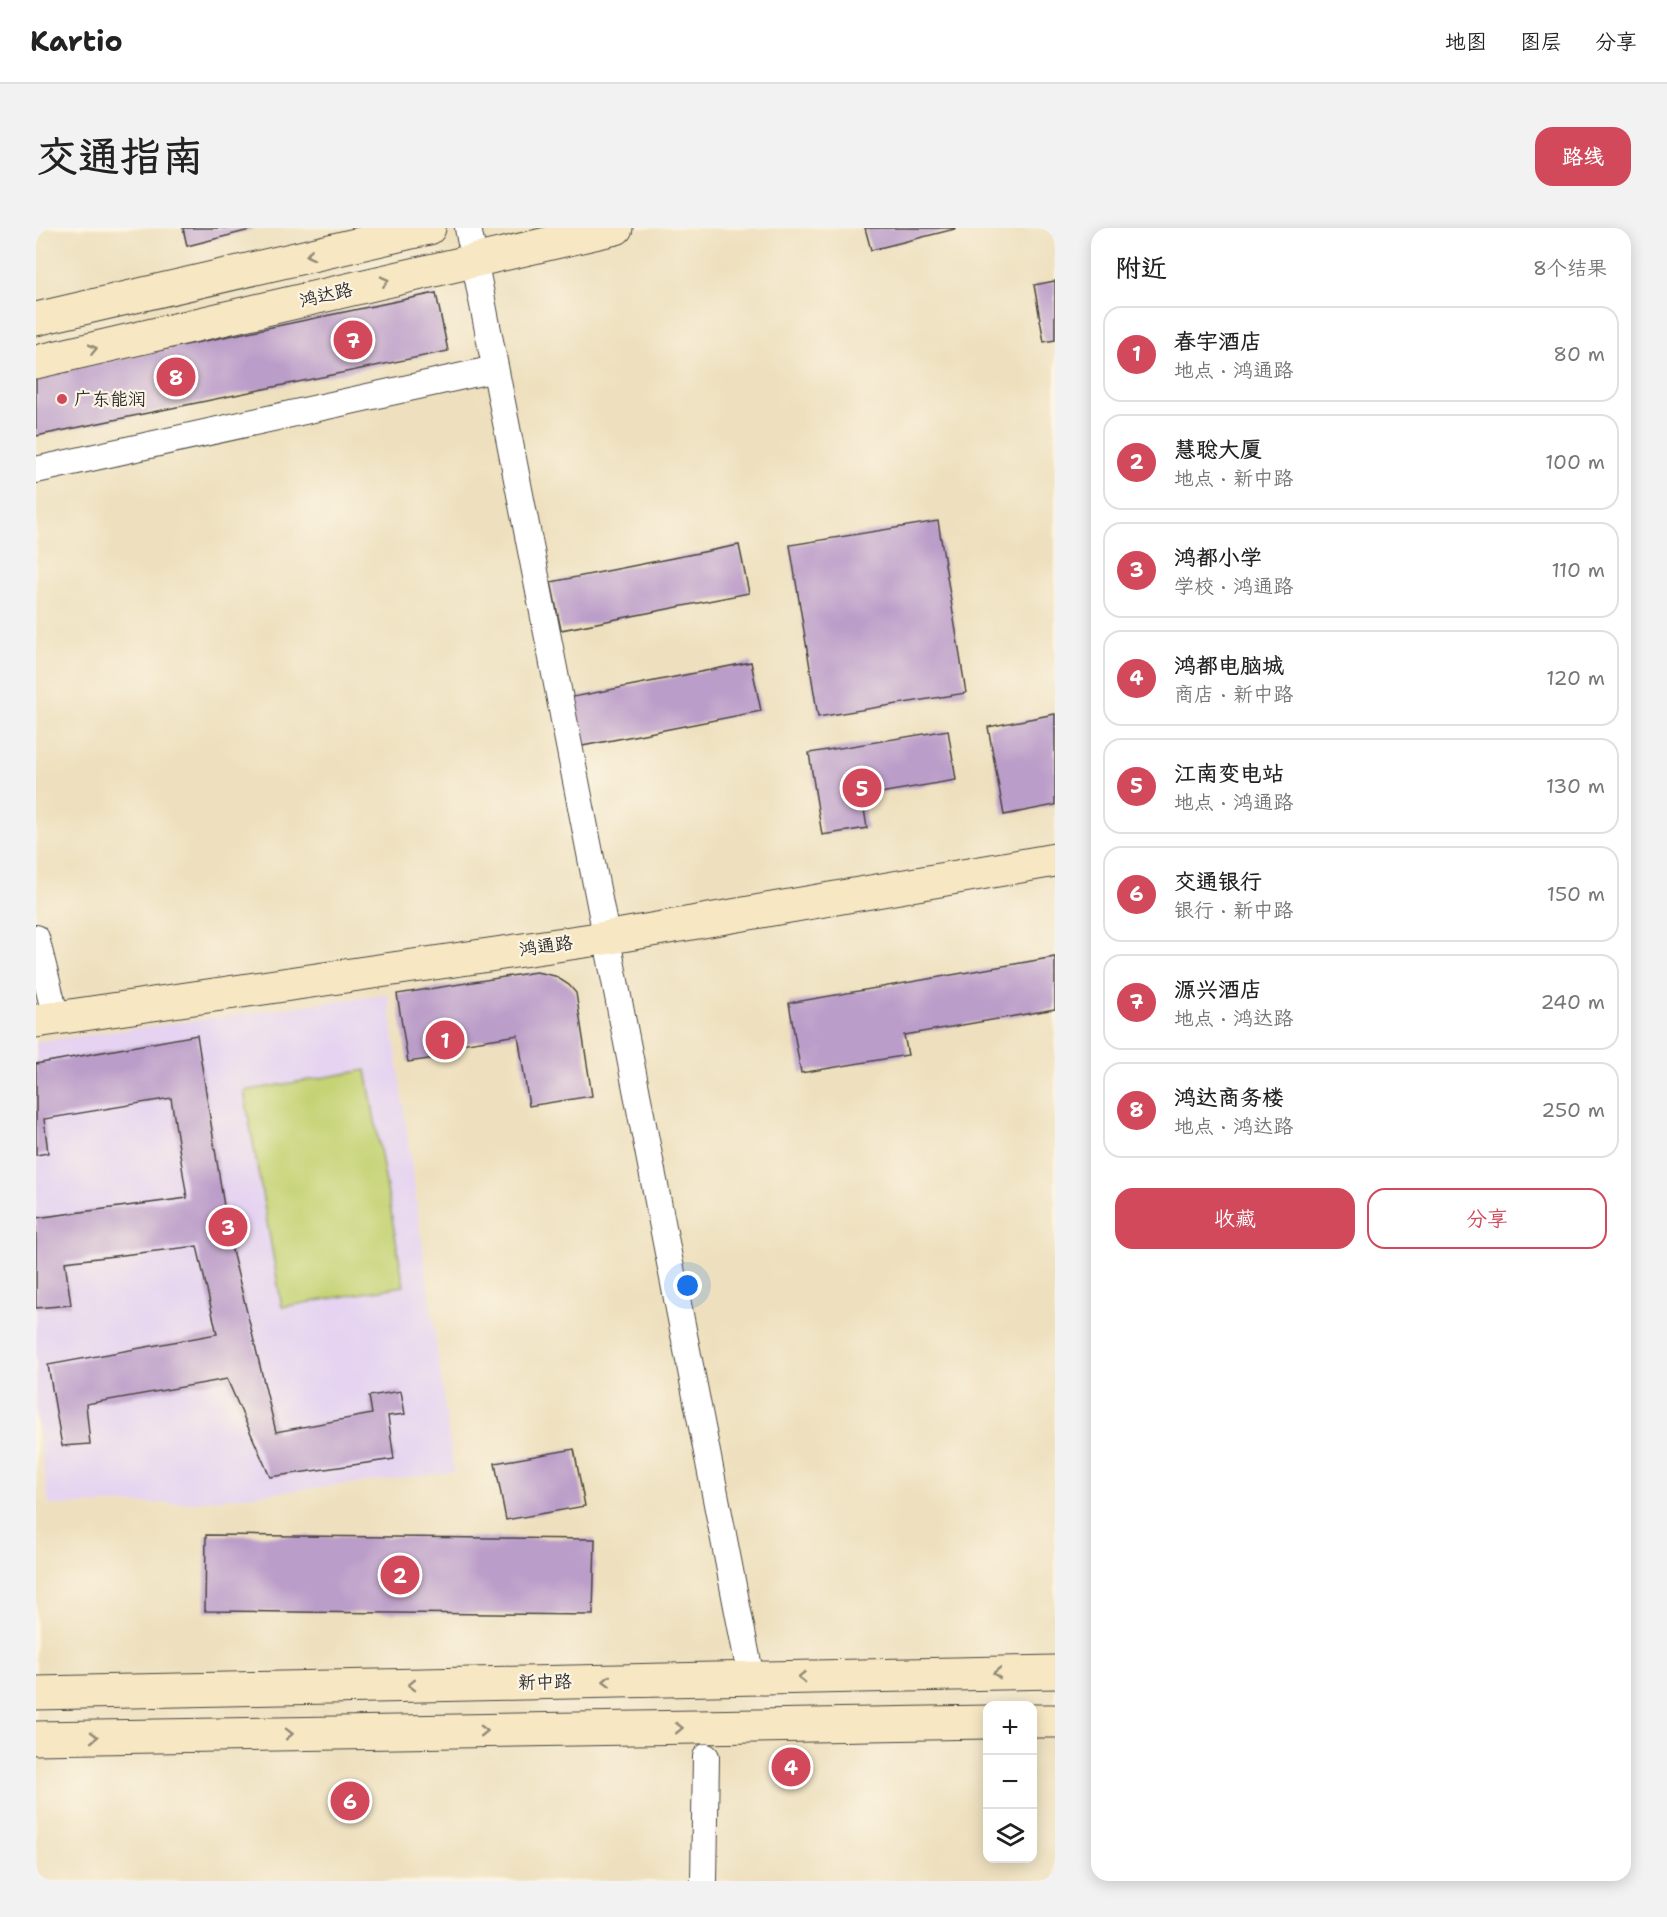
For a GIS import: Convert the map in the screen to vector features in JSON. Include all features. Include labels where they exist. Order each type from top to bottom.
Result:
[{"type":"street","points":[[36,319],[429,228]]},
{"type":"street","points":[[468,228],[751,1678]]},
{"type":"street","name":"鸿达路","points":[[36,362],[616,228]]},
{"type":"street","points":[[36,470],[495,369]]},
{"type":"street","name":"鸿通路","points":[[46,1020],[605,938],[1055,860]]},
{"type":"street","points":[[36,938],[46,1020]]},
{"type":"street","name":"新中路","points":[[36,1693],[1055,1672]]},
{"type":"street","points":[[1037,1721],[1055,1721]]},
{"type":"street","points":[[36,1738],[983,1722]]},
{"type":"street","points":[[704,1881],[706,1757]]},
{"type":"shaded area","points":[[388,994],[454,1472],[186,1503],[49,1505],[36,1413],[36,1042]]},
{"type":"green space","points":[[366,1070],[404,1286],[282,1307],[244,1091]]},
{"type":"building","points":[[183,228],[254,228],[254,229],[187,246]]},
{"type":"building","points":[[865,228],[955,228],[955,229],[871,250]]},
{"type":"building","points":[[1055,281],[1055,340],[1044,342],[1034,285]]},
{"type":"building","points":[[436,293],[448,351],[36,436],[36,376]]},
{"type":"building","points":[[938,521],[966,693],[818,717],[790,545]]},
{"type":"building","points":[[739,545],[749,593],[561,630],[551,582]]},
{"type":"building","points":[[751,662],[761,711],[572,748],[563,699]]},
{"type":"building","points":[[1055,714],[1055,805],[1004,815],[988,727]]},
{"type":"building","points":[[948,730],[956,780],[862,796],[867,828],[822,835],[809,753]]},
{"type":"building","points":[[1055,957],[1055,1009],[904,1035],[908,1055],[801,1073],[789,1003]]},
{"type":"building","points":[[536,972],[555,976],[569,985],[576,993],[592,1096],[529,1106],[518,1035],[454,1045],[456,1055],[408,1062],[397,994]]},
{"type":"building","points":[[197,1035],[229,1238],[276,1432],[372,1414],[369,1396],[401,1391],[405,1414],[388,1416],[394,1459],[270,1477],[227,1379],[86,1404],[90,1444],[62,1446],[48,1365],[217,1334],[197,1246],[65,1262],[71,1305],[36,1308],[36,1218],[187,1198],[171,1098],[44,1119],[48,1153],[36,1155],[36,1064]]},
{"type":"building","points":[[574,1449],[585,1506],[506,1520],[495,1463]]},
{"type":"building","points":[[206,1535],[595,1539],[593,1615],[205,1611]]},
{"type":"place","name":"源兴酒店","points":[[353,340]]},
{"type":"place","name":"鸿达商务楼","points":[[176,377]]},
{"type":"place","name":"广东能润","points":[[62,399]]},
{"type":"place","name":"江南变电站","points":[[862,788]]},
{"type":"place","name":"春宇酒店","points":[[445,1040]]},
{"type":"place","name":"鸿都小学","points":[[228,1227]]},
{"type":"place","name":"慧聪大厦","points":[[400,1575]]},
{"type":"place","name":"鸿都电脑城","points":[[791,1767]]},
{"type":"place","name":"交通银行","points":[[350,1801]]}]
